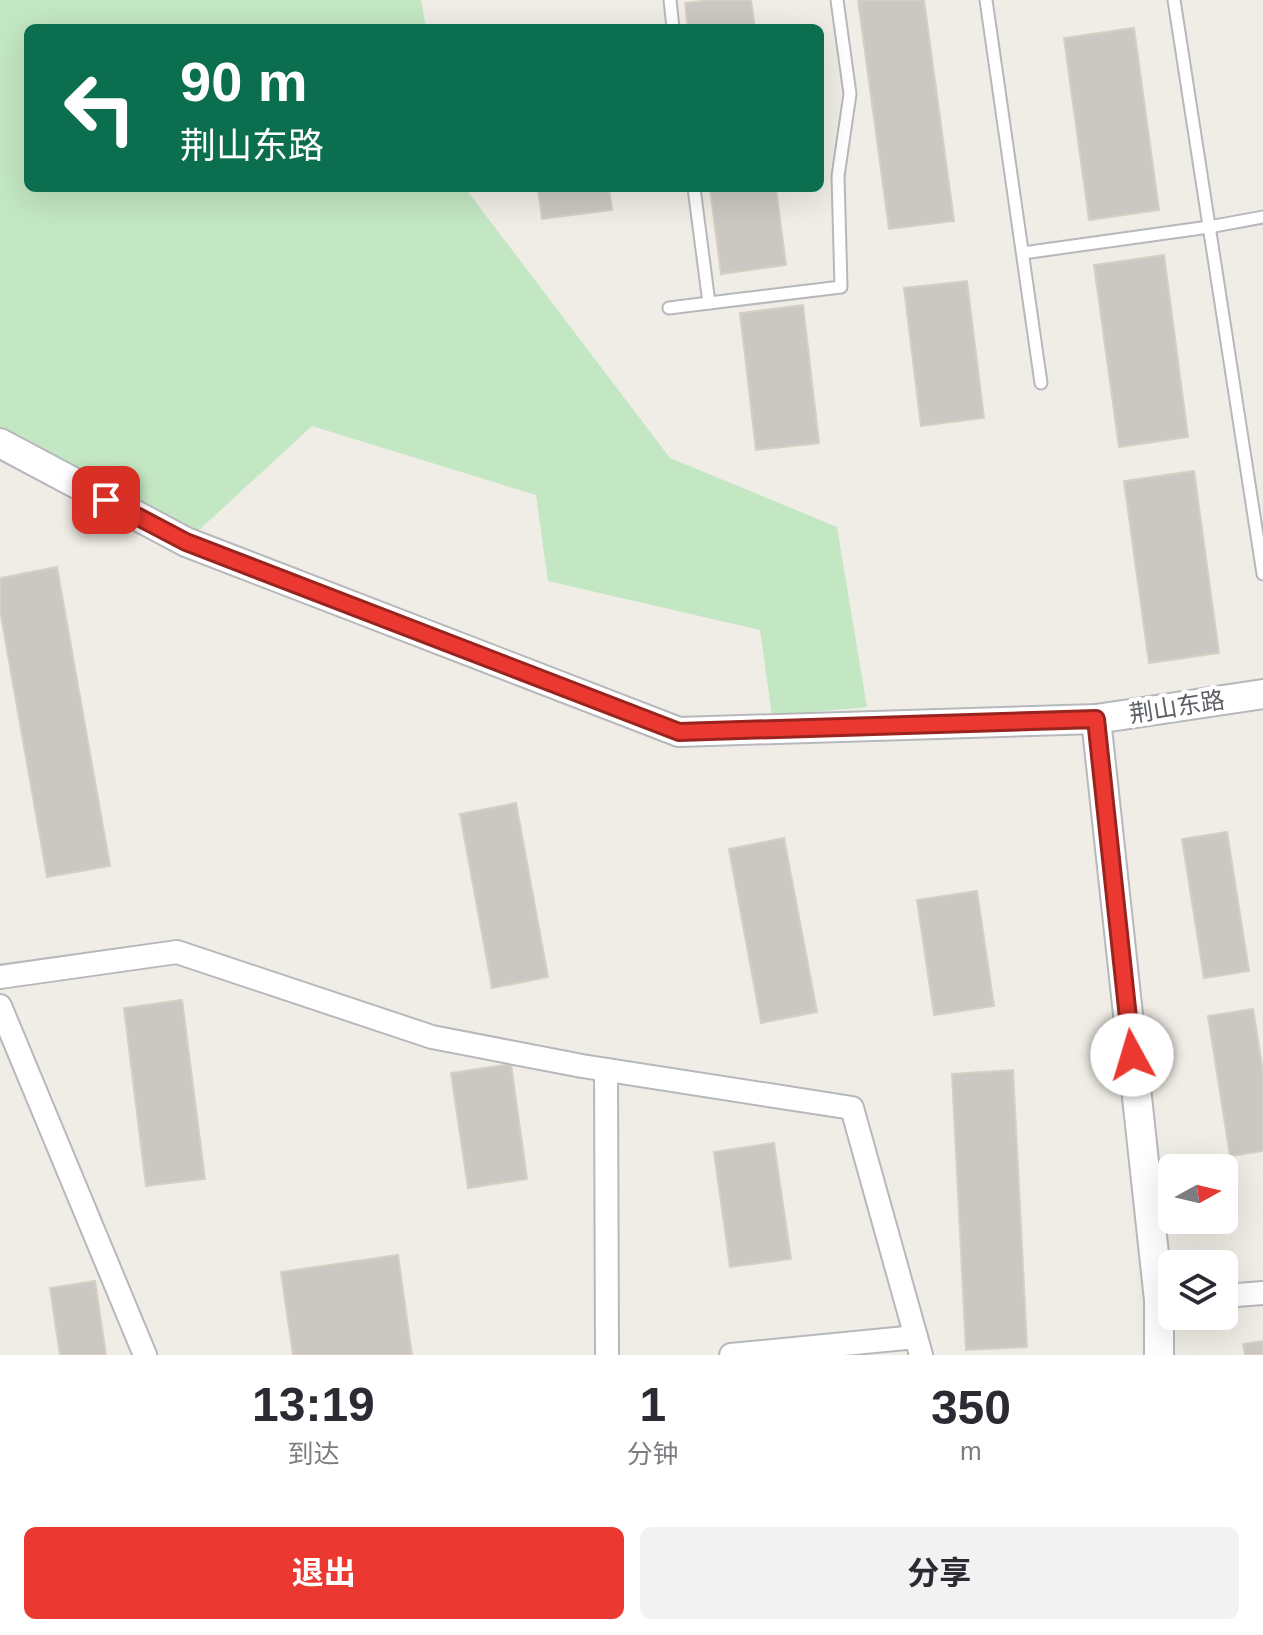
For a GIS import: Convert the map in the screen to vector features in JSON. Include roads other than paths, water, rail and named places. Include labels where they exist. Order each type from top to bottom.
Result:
[{"type":"street","name":"荆山东路","points":[[0,443],[186,542],[679,732],[1096,719],[1263,694]]},
{"type":"street","points":[[1096,719],[1160,1250]]},
{"type":"street","points":[[0,977],[177,952],[432,1037],[606,1070],[852,1108],[919,1346],[731,1355]]},
{"type":"street","points":[[0,1006],[145,1355]]},
{"type":"street","points":[[606,1070],[607,1355]]},
{"type":"street","points":[[1238,1295],[1263,1293]]},
{"type":"street","points":[[1159,1355],[1162,1330]]},
{"type":"lane","points":[[670,0],[673,24]]},
{"type":"lane","points":[[669,308],[841,287],[838,176],[850,94],[837,0]]},
{"type":"lane","points":[[986,0],[1041,383]]},
{"type":"lane","points":[[1174,0],[1263,574]]},
{"type":"lane","points":[[695,192],[709,303]]},
{"type":"lane","points":[[1023,253],[1263,217]]}]
